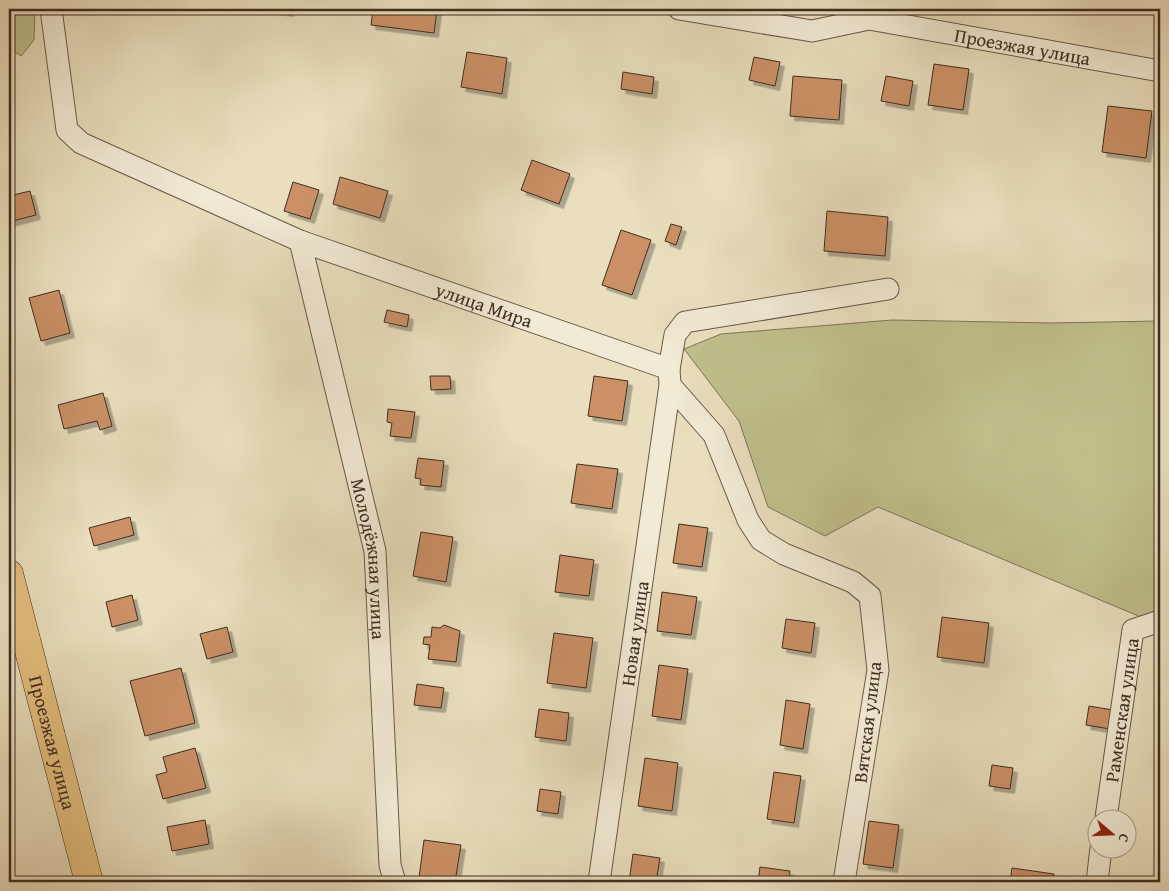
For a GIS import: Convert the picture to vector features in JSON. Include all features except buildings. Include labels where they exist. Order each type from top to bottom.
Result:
[{"type":"main road","name":"Проезжая улица","points":[[9,574],[89,882]]},
{"type":"street","name":"улица Мира","points":[[51,9],[67,130],[81,143],[300,241],[670,377]]},
{"type":"street","name":"Проезжая улица","points":[[679,9],[812,31],[869,19],[1160,71]]},
{"type":"street","name":"Молодёжная улица","points":[[300,241],[374,551],[390,866],[395,882]]},
{"type":"street","name":"Новая улица","points":[[599,882],[675,335],[685,322],[888,288]]},
{"type":"street","name":"Вятская улица","points":[[670,377],[714,435],[748,520],[761,540],[784,554],[853,582],[870,596],[878,670],[844,882]]},
{"type":"street","name":"Раменская улица","points":[[1107,808],[1133,630],[1160,620]]},
{"type":"street","points":[[1096,882],[1100,858]]},
{"type":"green space","points":[[9,9],[35,9],[34,40],[21,56],[9,48]]},
{"type":"green space","points":[[1160,315],[1160,625],[878,507],[825,536],[768,507],[739,421],[684,349],[721,334],[892,320],[1051,323],[1159,321]]}]
